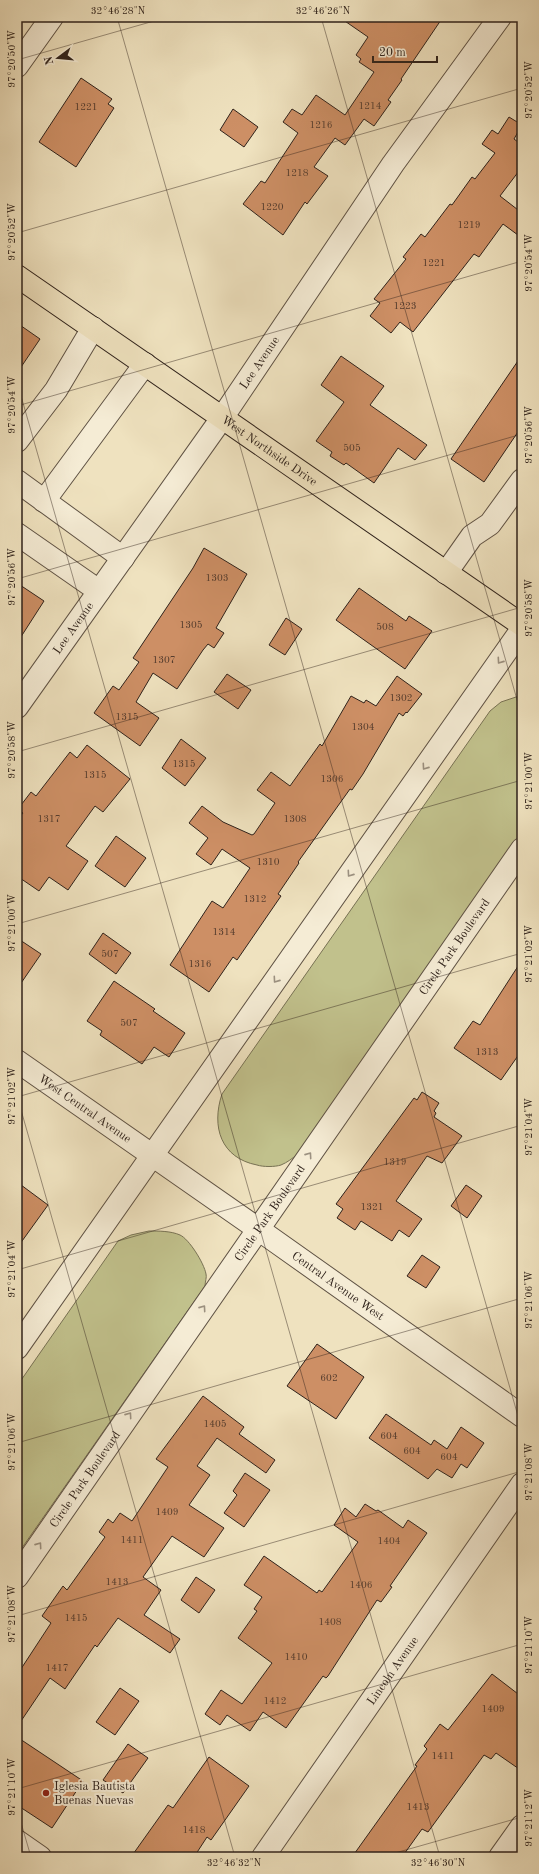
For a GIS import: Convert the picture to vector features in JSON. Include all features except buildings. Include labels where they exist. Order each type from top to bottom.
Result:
[{"type":"main road","name":"West Northside Drive","points":[[17,276],[522,625]]},
{"type":"street","points":[[17,66],[52,17]]},
{"type":"street","name":"Lee Avenue","points":[[17,707],[222,418],[393,164],[500,17]]},
{"type":"street","points":[[17,441],[56,390],[93,328]]},
{"type":"street","points":[[44,501],[145,364]]},
{"type":"street","points":[[446,573],[472,536],[490,524],[522,480]]},
{"type":"street","points":[[17,481],[123,558]]},
{"type":"street","points":[[17,534],[99,591]]},
{"type":"street","points":[[17,1348],[522,629]]},
{"type":"street","name":"Circle Park Boulevard","points":[[17,1577],[522,849]]},
{"type":"street","name":"West Central Avenue","points":[[17,1061],[152,1157]]},
{"type":"street","name":"Central Avenue West","points":[[152,1157],[258,1229],[522,1416]]},
{"type":"street","name":"Lincoln Avenue","points":[[262,1857],[522,1484]]},
{"type":"street","points":[[500,1857],[522,1826]]},
{"type":"street","points":[[17,1841],[40,1857]]},
{"type":"green space","points":[[522,695],[522,833],[312,1140],[294,1157],[278,1166],[260,1166],[235,1156],[227,1148],[219,1129],[219,1106],[222,1094],[490,711],[501,702]]},
{"type":"green space","points":[[149,1231],[173,1233],[184,1237],[196,1252],[205,1269],[205,1286],[17,1555],[17,1386],[118,1241],[131,1235]]},
{"type":"place","name":"Iglesia Bautista Buenas Nuevas","points":[[46,1793]]}]
